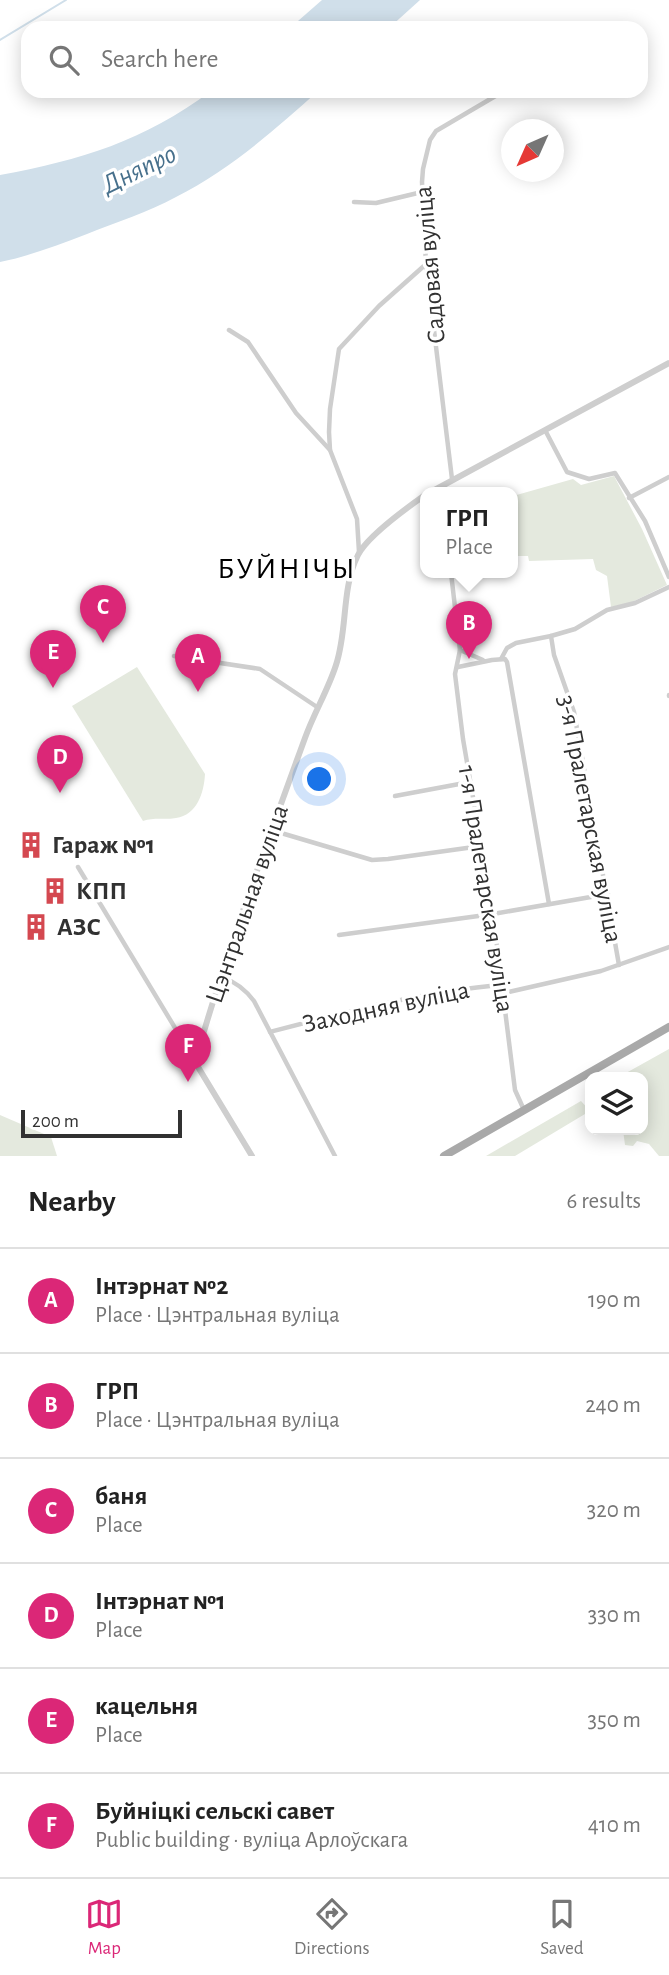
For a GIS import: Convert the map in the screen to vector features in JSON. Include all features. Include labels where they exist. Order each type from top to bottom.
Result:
[{"type":"main road","points":[[444,1156],[669,1027]]},
{"type":"street","name":"Садовая вуліца","points":[[452,479],[426,264],[423,169],[433,134],[443,125],[491,98]]},
{"type":"street","points":[[354,202],[376,202],[422,192]]},
{"type":"street","points":[[359,553],[357,519],[330,450],[331,401],[339,349],[379,306],[426,264]]},
{"type":"street","points":[[229,330],[248,342],[296,413],[330,450]]},
{"type":"street","name":"Цэнтральная вуліца","points":[[440,487],[669,363]]},
{"type":"street","points":[[544,430],[567,472],[589,479],[615,473],[645,521],[669,577]]},
{"type":"street","points":[[629,498],[669,477]]},
{"type":"street","name":"Цэнтральная вуліца","points":[[195,1062],[271,830],[317,707],[336,665],[346,595],[359,553],[382,530],[420,501]]},
{"type":"street","points":[[452,578],[460,650],[457,667],[501,659],[507,662],[549,904]]},
{"type":"street","points":[[501,659],[507,648],[516,643],[575,629],[607,610],[635,603],[669,587]]},
{"type":"street","name":"3-я Пралетарская вуліца","points":[[551,636],[560,674],[574,712],[619,965]]},
{"type":"street","points":[[460,650],[487,661]]},
{"type":"street","points":[[174,656],[260,669],[317,707]]},
{"type":"street","name":"1-я Пралетарская вуліца","points":[[457,667],[455,674],[493,914],[515,1090],[524,1110]]},
{"type":"street","points":[[395,796],[470,782]]},
{"type":"street","points":[[271,830],[372,860],[481,846]]},
{"type":"street","points":[[78,867],[252,1156]]},
{"type":"street","points":[[339,934],[493,914],[608,894]]},
{"type":"street","name":"Заходняя вуліца","points":[[504,993],[592,973],[669,947]]},
{"type":"street","points":[[222,977],[236,982],[248,993],[335,1156]]},
{"type":"street","name":"Заходняя вуліца","points":[[270,1032],[358,1009],[503,985]]},
{"type":"shaded area","points":[[614,476],[667,585],[630,603],[611,607],[607,576],[596,570],[593,559],[529,561],[528,556],[518,556],[518,495],[573,479],[581,485]]},
{"type":"shaded area","points":[[137,667],[205,774],[203,788],[194,808],[183,816],[172,819],[143,821],[72,706]]},
{"type":"shaded area","points":[[669,1049],[669,1156],[659,1156],[649,1144],[637,1141],[633,1146],[625,1145],[624,1135],[648,1135],[648,1072],[628,1072]]},
{"type":"shaded area","points":[[581,1101],[585,1105],[585,1114],[515,1156],[486,1156]]},
{"type":"shaded area","points":[[0,1115],[51,1137],[57,1156],[0,1156]]},
{"type":"water","points":[[322,0],[420,0],[397,21],[298,21]]},
{"type":"water","name":"Дняпро","points":[[201,98],[310,98],[268,135],[195,187],[143,212],[65,242],[0,262],[0,175],[58,163],[111,146],[136,136]]},
{"type":"waterway","points":[[31,21],[66,0]]},
{"type":"waterway","points":[[0,40],[21,27]]},
{"type":"place","name":"баня","points":[[103,643]]},
{"type":"place","name":"ГРП","points":[[469,659]]},
{"type":"place","name":"кацельня","points":[[53,688]]},
{"type":"place","name":"Інтэрнат №2","points":[[198,692]]},
{"type":"place","name":"Інтэрнат №1","points":[[60,793]]},
{"type":"place","name":"Гараж №1","points":[[31,845]]},
{"type":"place","name":"КПП","points":[[55,891]]},
{"type":"place","name":"АЗС","points":[[36,927]]},
{"type":"place","name":"Буйніцкі сельскі савет","points":[[188,1082]]},
{"type":"district","name":"БУЙНІЧЫ","points":[[287,569]]}]
